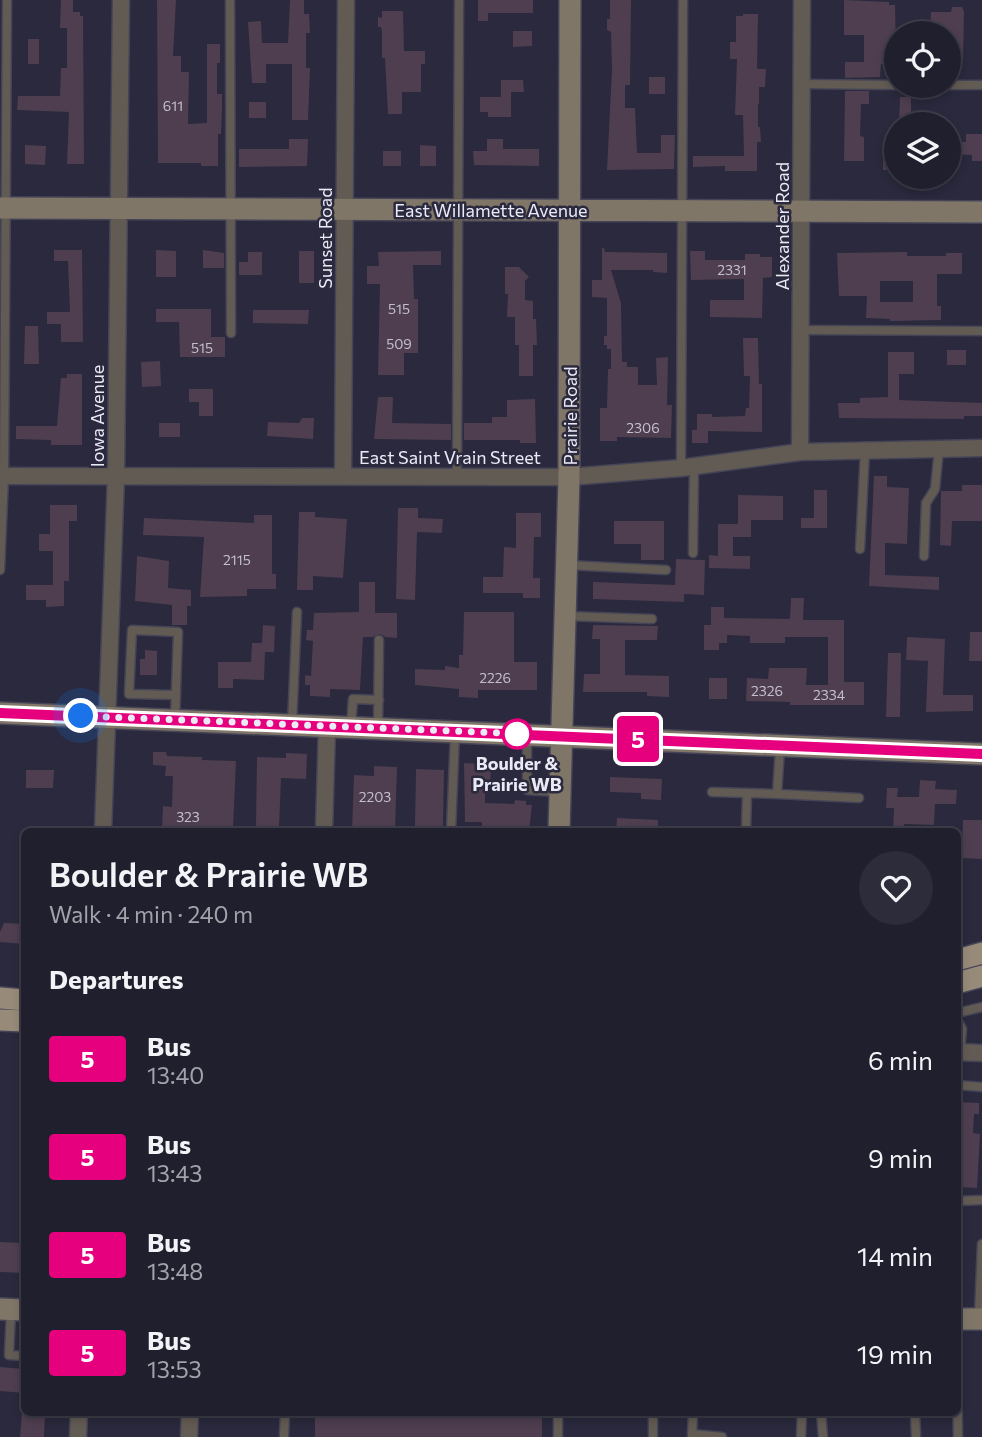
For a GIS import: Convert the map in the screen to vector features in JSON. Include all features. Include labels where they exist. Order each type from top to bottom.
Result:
[{"type":"main road","points":[[961,959],[982,953]]},
{"type":"main road","points":[[961,982],[982,976]]},
{"type":"main road","points":[[0,998],[21,1000]]},
{"type":"main road","points":[[0,1020],[21,1021]]},
{"type":"street","name":"Iowa Avenue","points":[[103,828],[116,475],[121,0]]},
{"type":"street","name":"Sunset Road","points":[[343,476],[346,0]]},
{"type":"street","name":"Prairie Road","points":[[559,828],[569,477],[570,0]]},
{"type":"street","name":"Alexander Road","points":[[800,452],[802,0]]},
{"type":"street","name":"East Willamette Avenue","points":[[3,208],[982,212]]},
{"type":"street","name":"East Saint Vrain Street","points":[[2,476],[569,477],[688,467],[800,452],[982,448]]},
{"type":"street","points":[[0,713],[982,754]]},
{"type":"street","points":[[324,828],[327,726]]},
{"type":"street","points":[[961,1052],[982,1053]]},
{"type":"street","points":[[78,1437],[79,1416]]},
{"type":"street","points":[[190,1416],[190,1437]]},
{"type":"lane","points":[[0,570],[7,0]]},
{"type":"lane","points":[[230,0],[231,333]]},
{"type":"lane","points":[[457,476],[459,0]]},
{"type":"lane","points":[[683,0],[682,211],[688,467],[693,553]]},
{"type":"lane","points":[[802,84],[884,85]]},
{"type":"lane","points":[[961,85],[982,85]]},
{"type":"lane","points":[[801,330],[982,331]]},
{"type":"lane","points":[[924,556],[926,503],[935,489],[939,449]]},
{"type":"lane","points":[[860,549],[865,451]]},
{"type":"lane","points":[[567,565],[666,570]]},
{"type":"lane","points":[[292,724],[297,612]]},
{"type":"lane","points":[[565,616],[652,619]]},
{"type":"lane","points":[[175,720],[176,695],[178,632],[132,630],[129,694],[176,695]]},
{"type":"lane","points":[[378,728],[379,640]]},
{"type":"lane","points":[[351,727],[353,699],[379,700]]},
{"type":"lane","points":[[451,828],[455,731]]},
{"type":"lane","points":[[527,734],[527,790],[560,792]]},
{"type":"lane","points":[[777,794],[781,746]]},
{"type":"lane","points":[[712,792],[859,798]]},
{"type":"lane","points":[[746,828],[747,793]]},
{"type":"lane","points":[[961,1012],[982,1007]]},
{"type":"lane","points":[[961,1085],[982,1087]]},
{"type":"lane","points":[[961,1201],[982,1200]]},
{"type":"lane","points":[[973,1319],[982,1244]]},
{"type":"lane","points":[[9,1316],[9,1355],[21,1356]]},
{"type":"lane","points":[[284,1437],[285,1416]]},
{"type":"lane","points":[[558,1416],[558,1437]]},
{"type":"lane","points":[[653,1416],[653,1437]]},
{"type":"lane","points":[[693,1416],[692,1436],[722,1437]]},
{"type":"lane","points":[[801,1437],[802,1416]]},
{"type":"lane","points":[[821,1416],[823,1437]]},
{"type":"lane","points":[[915,1416],[916,1437]]},
{"type":"lane","points":[[958,1416],[958,1437]]},
{"type":"building","points":[[61,0],[73,0],[73,12],[80,12],[80,16],[83,16],[84,164],[67,164],[69,112],[17,110],[18,96],[60,96],[61,68],[67,68],[67,28],[60,28]]},
{"type":"building","points":[[157,0],[176,0],[173,56],[181,56],[181,72],[189,72],[188,124],[207,123],[207,44],[220,44],[217,94],[222,94],[222,109],[221,134],[218,134],[218,166],[201,166],[201,163],[158,163]]},
{"type":"building","points":[[290,0],[304,0],[304,14],[309,14],[310,33],[306,33],[306,68],[310,68],[308,120],[292,120],[292,64],[266,64],[266,83],[252,83],[248,22],[261,21],[262,43],[288,43]]},
{"type":"building","points":[[478,0],[533,0],[533,13],[488,13],[488,21],[478,21]]},
{"type":"building","points":[[610,0],[631,0],[630,85],[625,85],[625,108],[635,108],[637,153],[661,153],[661,135],[675,135],[674,169],[607,170],[612,70],[611,32],[607,30]]},
{"type":"building","points":[[844,0],[889,2],[889,5],[895,5],[895,21],[884,21],[884,64],[881,64],[880,77],[845,78],[845,62],[864,62],[864,35],[844,35]]},
{"type":"building","points":[[952,7],[962,7],[964,11],[963,59],[961,21],[931,21],[931,12],[951,12]]},
{"type":"building","points":[[382,11],[403,11],[404,51],[425,51],[425,64],[421,64],[421,92],[402,92],[402,114],[388,114],[385,58],[382,58],[381,27],[378,27],[378,17],[382,18]]},
{"type":"building","points":[[758,14],[757,69],[766,69],[765,87],[759,87],[758,127],[761,142],[757,142],[757,171],[725,171],[725,166],[693,167],[693,156],[744,156],[743,115],[735,115],[737,59],[730,59],[730,42],[736,42],[736,16]]},
{"type":"building","points":[[513,31],[532,31],[532,46],[513,47]]},
{"type":"building","points":[[28,39],[39,39],[39,64],[28,64]]},
{"type":"building","points":[[649,77],[665,77],[665,94],[649,94]]},
{"type":"building","points":[[501,80],[523,80],[524,92],[511,92],[511,117],[488,117],[488,112],[480,112],[480,97],[501,97]]},
{"type":"building","points":[[845,91],[869,91],[869,104],[861,104],[860,136],[864,137],[864,161],[844,161]]},
{"type":"building","points":[[900,98],[911,98],[911,112],[899,112]]},
{"type":"building","points":[[249,102],[266,102],[266,118],[249,118]]},
{"type":"building","points":[[966,134],[982,134],[982,161],[972,161],[972,155],[961,154],[961,142],[966,142]]},
{"type":"building","points":[[289,139],[308,139],[307,166],[239,167],[239,149],[289,149]]},
{"type":"building","points":[[487,139],[503,139],[503,149],[539,149],[539,166],[474,165],[473,151],[487,151]]},
{"type":"building","points":[[25,145],[46,146],[45,165],[25,164]]},
{"type":"building","points":[[420,145],[436,146],[436,166],[420,166]]},
{"type":"building","points":[[383,151],[401,151],[401,166],[383,166]]},
{"type":"building","points":[[602,248],[605,252],[667,253],[667,273],[653,270],[611,270],[621,303],[622,362],[627,362],[627,367],[638,367],[638,385],[657,385],[656,358],[668,357],[667,405],[672,405],[671,438],[617,437],[617,441],[600,441],[600,408],[607,408],[608,369],[611,369],[611,349],[604,345],[604,336],[607,336],[607,298],[592,297],[592,280],[602,280]]},
{"type":"building","points":[[54,250],[82,250],[83,342],[61,342],[61,324],[47,324],[47,312],[70,312],[68,261],[54,261]]},
{"type":"building","points":[[156,250],[176,251],[176,277],[156,277]]},
{"type":"building","points":[[203,250],[224,253],[224,268],[203,268]]},
{"type":"building","points":[[299,251],[314,251],[314,283],[299,283]]},
{"type":"building","points":[[441,251],[441,265],[413,265],[414,299],[418,299],[418,353],[404,353],[404,375],[378,375],[380,284],[367,284],[367,266],[379,266],[378,252]]},
{"type":"building","points":[[690,251],[705,251],[705,260],[745,260],[745,254],[772,257],[772,277],[763,278],[762,318],[710,317],[710,300],[744,300],[744,279],[691,280]]},
{"type":"building","points":[[248,252],[262,252],[262,275],[239,275],[239,262],[248,262]]},
{"type":"building","points":[[907,252],[907,256],[946,256],[946,253],[962,253],[962,274],[937,274],[937,306],[941,306],[941,320],[890,321],[866,318],[867,296],[839,296],[837,253]],"holes":[[[880,281],[913,281],[913,302],[880,302]]]},
{"type":"building","points":[[505,267],[519,267],[529,277],[525,281],[525,300],[533,301],[533,319],[536,319],[537,345],[533,345],[533,376],[519,376],[515,317],[507,317]]},
{"type":"building","points":[[156,309],[211,309],[211,337],[225,337],[225,357],[180,357],[179,322],[156,322]]},
{"type":"building","points":[[253,310],[309,310],[308,324],[253,323]]},
{"type":"building","points":[[25,326],[38,326],[39,364],[24,364]]},
{"type":"building","points":[[743,338],[758,338],[762,432],[708,431],[708,443],[692,443],[692,430],[697,430],[697,414],[712,414],[712,417],[745,416],[746,408],[749,408],[750,376],[744,376]]},
{"type":"building","points":[[947,350],[966,350],[966,365],[947,365]]},
{"type":"building","points":[[888,352],[914,352],[914,374],[899,374],[899,400],[982,403],[982,416],[964,416],[964,419],[839,418],[838,403],[860,403],[860,398],[888,397]]},
{"type":"building","points":[[160,361],[161,386],[142,387],[141,362]]},
{"type":"building","points":[[67,374],[82,374],[82,445],[51,445],[51,440],[16,439],[16,426],[57,426],[61,378],[67,378]]},
{"type":"building","points":[[189,389],[213,389],[213,416],[199,416],[199,402],[189,402]]},
{"type":"building","points":[[378,397],[393,397],[392,423],[451,424],[451,440],[374,439]]},
{"type":"building","points":[[535,399],[536,443],[520,443],[520,440],[464,440],[464,423],[492,423],[492,417],[507,417],[507,400]]},
{"type":"building","points":[[302,418],[314,418],[313,439],[267,436],[268,422],[299,423]]},
{"type":"building","points":[[159,423],[180,423],[180,437],[159,437]]},
{"type":"building","points":[[874,476],[887,476],[887,487],[909,488],[907,544],[885,543],[885,575],[939,577],[939,590],[869,586]]},
{"type":"building","points":[[962,485],[982,485],[982,521],[952,521],[951,546],[940,545],[941,491],[962,491]]},
{"type":"building","points":[[814,490],[827,490],[827,528],[801,528],[801,518],[814,518]]},
{"type":"building","points":[[738,495],[783,496],[783,520],[751,520],[751,537],[733,537],[733,556],[750,556],[750,569],[709,568],[709,555],[718,556],[718,524],[738,524]]},
{"type":"building","points":[[50,505],[77,505],[77,521],[69,521],[69,581],[64,581],[64,606],[46,607],[46,600],[26,600],[26,585],[53,585],[53,551],[39,551],[39,534],[50,534]]},
{"type":"building","points":[[398,508],[418,508],[418,518],[443,519],[442,533],[417,532],[415,600],[396,599]]},
{"type":"building","points":[[299,512],[315,512],[315,517],[347,519],[343,578],[313,576],[313,590],[297,590]]},
{"type":"building","points":[[516,513],[541,513],[541,537],[534,537],[533,578],[540,578],[540,598],[523,598],[523,593],[483,593],[483,577],[503,577],[504,547],[516,548]]},
{"type":"building","points":[[254,515],[272,515],[272,574],[276,574],[276,589],[247,589],[247,596],[200,597],[204,537],[143,535],[144,518],[254,523]]},
{"type":"building","points":[[614,521],[664,521],[664,560],[641,560],[641,544],[614,544]]},
{"type":"building","points":[[137,556],[169,561],[168,588],[191,590],[191,606],[187,606],[187,625],[172,625],[172,605],[135,601]]},
{"type":"building","points":[[676,559],[705,560],[704,595],[684,594],[684,602],[593,599],[593,582],[675,585]]},
{"type":"building","points":[[359,582],[375,582],[375,613],[397,613],[397,638],[380,634],[363,637],[360,690],[330,689],[330,697],[310,696],[310,685],[305,685],[305,675],[311,676],[313,641],[306,640],[307,630],[313,630],[314,613],[359,612]]},
{"type":"building","points":[[791,598],[804,598],[803,620],[844,620],[844,682],[864,682],[864,705],[790,705],[790,702],[746,701],[747,678],[768,679],[769,668],[807,668],[806,685],[828,685],[828,637],[785,637],[785,643],[750,643],[750,636],[727,635],[727,643],[719,643],[719,650],[704,650],[704,625],[711,625],[711,607],[724,607],[724,618],[790,619]]},
{"type":"building","points":[[464,612],[514,612],[514,662],[537,662],[537,690],[478,690],[478,698],[459,697],[459,689],[415,685],[415,669],[445,670],[445,666],[459,668],[459,655],[463,655]]},
{"type":"building","points":[[263,625],[275,626],[274,652],[265,652],[264,680],[233,679],[233,688],[218,688],[218,662],[251,662],[252,643],[262,643]]},
{"type":"building","points":[[593,625],[658,626],[657,640],[625,640],[625,675],[669,676],[669,697],[647,696],[647,692],[583,692],[584,674],[600,674],[600,639],[592,639]]},
{"type":"building","points":[[970,632],[982,632],[982,661],[969,661]]},
{"type":"building","points":[[907,637],[945,639],[943,695],[973,695],[973,711],[926,712],[928,661],[906,660]]},
{"type":"building","points":[[145,650],[157,651],[157,675],[140,675],[140,659],[145,659]]},
{"type":"building","points":[[888,653],[901,653],[900,717],[886,717]]},
{"type":"building","points":[[709,678],[727,678],[727,699],[709,699]]},
{"type":"building","points":[[153,752],[166,752],[167,756],[202,757],[202,760],[236,761],[233,828],[162,827],[163,806],[172,807],[173,776],[165,776],[166,766],[153,765]]},
{"type":"building","points":[[286,753],[307,754],[306,779],[281,778],[279,827],[256,826],[257,757],[286,758]]},
{"type":"building","points":[[464,763],[486,764],[486,770],[491,770],[490,783],[485,783],[485,803],[514,804],[515,800],[526,801],[526,805],[532,805],[529,828],[482,828],[482,822],[465,822]]},
{"type":"building","points":[[374,766],[397,767],[395,828],[352,828],[354,775],[374,776]]},
{"type":"building","points":[[416,769],[444,770],[443,828],[415,827]]},
{"type":"building","points":[[26,770],[54,770],[53,788],[26,788]]},
{"type":"building","points":[[610,777],[662,779],[661,800],[641,799],[641,793],[610,792]]},
{"type":"building","points":[[920,780],[936,781],[935,789],[957,790],[956,804],[935,804],[934,825],[904,824],[904,828],[893,828],[894,808],[886,808],[887,788],[898,788],[897,797],[919,797]]},
{"type":"building","points":[[617,818],[658,820],[658,828],[616,828]]},
{"type":"building","points":[[963,820],[982,820],[982,859],[962,858]]},
{"type":"building","points":[[4,923],[21,924],[21,944],[0,942]]},
{"type":"building","points":[[961,1102],[979,1103],[979,1114],[974,1114],[973,1133],[980,1134],[977,1188],[961,1187]]},
{"type":"building","points":[[0,1242],[21,1243],[21,1273],[0,1272]]},
{"type":"building","points":[[0,1367],[21,1369],[21,1393],[0,1391]]},
{"type":"building","points":[[22,1416],[45,1416],[44,1437],[20,1437]]},
{"type":"building","points":[[315,1416],[542,1416],[542,1437],[315,1437]]},
{"type":"bus line","name":"5","points":[[0,713],[982,754]]},
{"type":"place","name":"Boulder & Prairie WB","points":[[517,734]]},
{"type":"route","points":[[81,716],[527,734],[517,734]]}]
